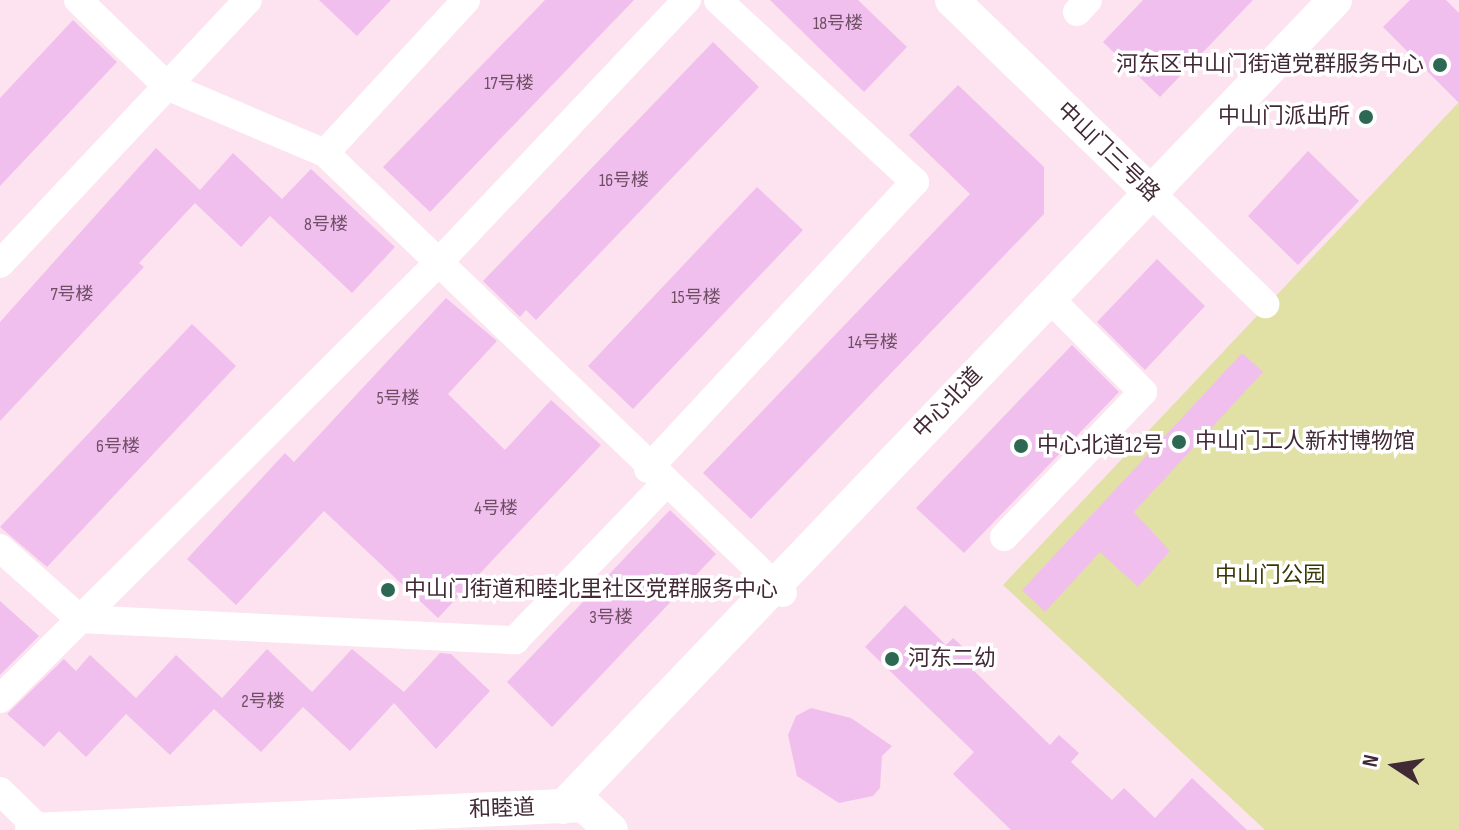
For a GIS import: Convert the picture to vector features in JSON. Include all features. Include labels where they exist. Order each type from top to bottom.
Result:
[{"type":"street","points":[[78,0],[167,86],[325,153],[656,477],[778,589]]},
{"type":"street","points":[[0,264],[248,0]]},
{"type":"street","points":[[325,153],[466,0]]},
{"type":"street","points":[[0,699],[439,262],[687,0]]},
{"type":"street","points":[[0,548],[80,619],[515,640],[915,182],[718,0]]},
{"type":"street","name":"中山门三号路","points":[[952,0],[1265,304]]},
{"type":"street","name":"中心北道","points":[[578,814],[778,589],[1155,197],[1335,0]]},
{"type":"street","name":"中心北道","points":[[1155,197],[1354,0]]},
{"type":"street","points":[[1004,537],[1143,392],[1053,304]]},
{"type":"street","points":[[0,791],[34,828]]},
{"type":"street","points":[[578,814],[611,830]]},
{"type":"street","name":"和睦道","points":[[34,828],[578,814]]},
{"type":"green space","name":"中山门公园","points":[[1459,102],[1459,830],[1265,830],[1003,585]]},
{"type":"building","points":[[319,0],[391,0],[357,36]]},
{"type":"building","points":[[545,0],[634,0],[430,212],[383,167]]},
{"type":"building","points":[[770,0],[858,0],[907,47],[864,92]]},
{"type":"building","points":[[1143,0],[1253,0],[1160,97],[1103,42]]},
{"type":"building","name":"河东区中山门街道党群服务中心","points":[[1410,0],[1446,0],[1459,13],[1459,103],[1383,27]]},
{"type":"building","points":[[73,20],[117,62],[0,186],[0,98]]},
{"type":"building","points":[[713,42],[759,87],[536,320],[526,310],[520,317],[483,281]]},
{"type":"building","points":[[958,85],[1044,167],[1044,214],[751,519],[703,473],[970,194],[909,135]]},
{"type":"building","points":[[156,148],[200,190],[233,153],[282,199],[311,169],[395,247],[352,293],[270,216],[241,247],[195,203],[139,263],[144,267],[0,421],[0,322]]},
{"type":"building","points":[[1308,151],[1359,201],[1298,265],[1248,216]]},
{"type":"building","points":[[757,187],[803,230],[633,409],[588,366]]},
{"type":"building","points":[[1157,259],[1205,306],[1145,370],[1097,322]]},
{"type":"building","points":[[446,298],[497,341],[448,394],[505,450],[551,400],[601,445],[438,618],[324,511],[236,605],[187,559],[285,453],[294,462]]},
{"type":"building","points":[[192,324],[236,366],[47,567],[0,527]]},
{"type":"building","name":"中心北道12号","points":[[1072,345],[1119,392],[964,553],[916,508]]},
{"type":"building","name":"中山门工人新村博物馆","points":[[1242,353],[1263,372],[1134,512],[1170,551],[1138,587],[1100,552],[1045,612],[1022,590]]},
{"type":"building","points":[[670,510],[716,554],[552,727],[507,682]]},
{"type":"building","points":[[0,601],[39,636],[0,675]]},
{"type":"building","points":[[905,605],[946,645],[953,638],[973,656],[966,663],[1050,745],[1059,735],[1079,753],[1071,762],[1112,800],[1124,788],[1155,818],[1192,778],[1247,830],[1011,830],[953,774],[974,752],[865,647]]},
{"type":"building","points":[[267,649],[312,692],[352,649],[404,692],[440,653],[451,654],[490,691],[436,749],[394,703],[350,751],[303,707],[261,752],[214,709],[170,755],[126,714],[86,757],[59,731],[44,747],[7,714],[64,659],[76,671],[90,655],[136,698],[176,655],[222,698]]},
{"type":"building","points":[[811,708],[851,718],[892,746],[882,756],[880,788],[873,796],[839,803],[797,776],[788,735],[796,716]]},
{"type":"place","name":"河东区中山门街道党群服务中心","points":[[1440,65]]},
{"type":"place","name":"中山门派出所","points":[[1366,117]]},
{"type":"place","name":"中山门工人新村博物馆","points":[[1179,442]]},
{"type":"place","name":"中心北道12号","points":[[1021,446]]},
{"type":"place","name":"中山门街道和睦北里社区党群服务中心","points":[[388,590]]},
{"type":"place","name":"河东二幼","points":[[892,659]]}]
